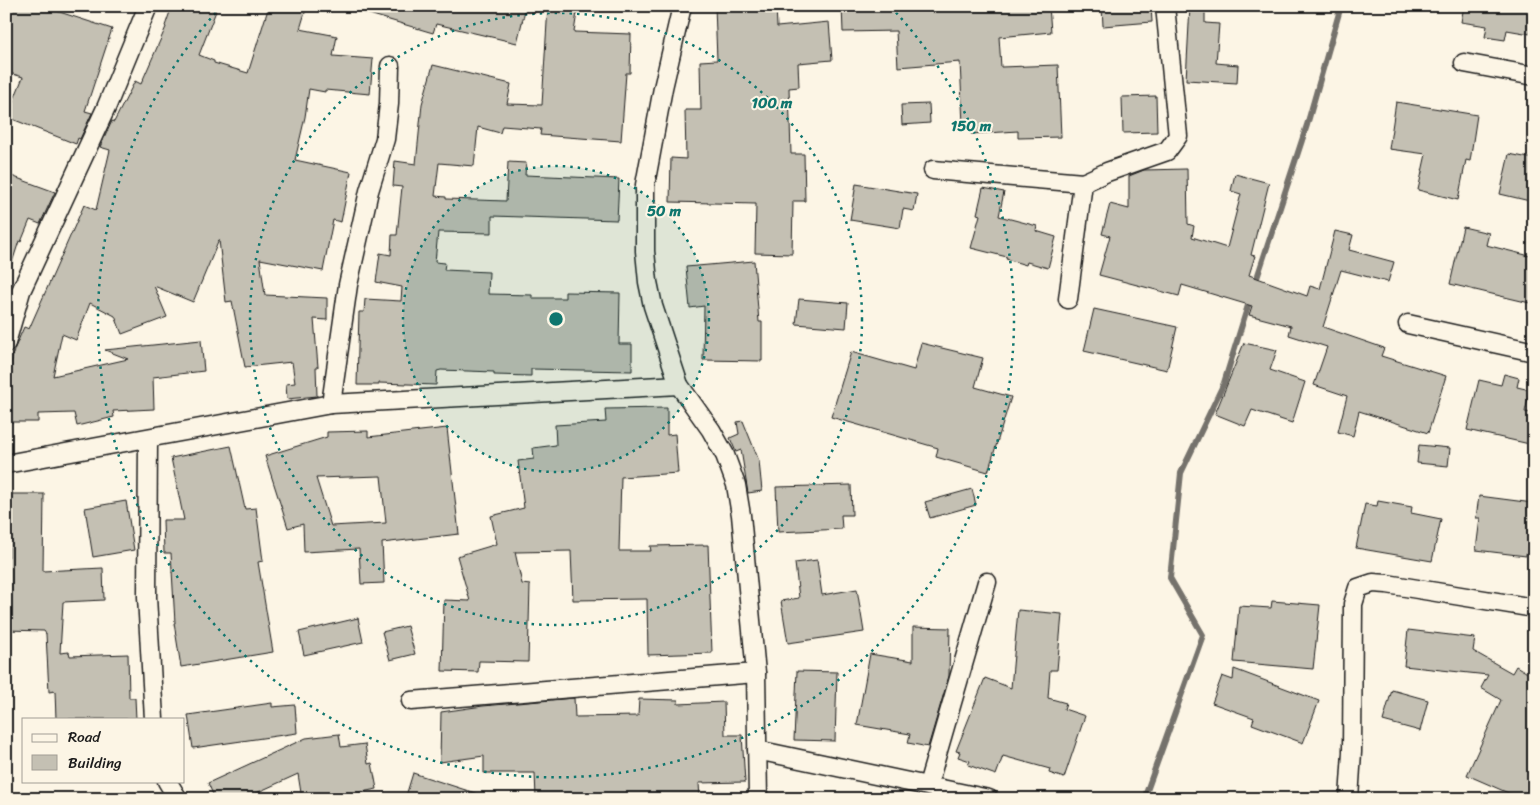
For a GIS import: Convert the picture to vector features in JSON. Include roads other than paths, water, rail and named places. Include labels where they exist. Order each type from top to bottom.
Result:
[{"type":"street","points":[[6,343],[21,291],[106,108],[148,6]]},
{"type":"street","points":[[682,6],[663,88],[645,185],[645,251],[653,306],[679,385],[711,430],[725,455],[736,485],[741,515],[756,673],[758,799]]},
{"type":"street","points":[[933,170],[1083,183],[1107,172],[1168,150],[1178,136],[1165,6]]},
{"type":"street","points":[[1464,63],[1534,76]]},
{"type":"street","points":[[331,404],[348,285],[369,192],[385,139],[389,104],[390,66]]},
{"type":"street","points":[[1068,299],[1083,183]]},
{"type":"street","points":[[1408,324],[1534,352]]},
{"type":"street","points":[[6,464],[331,404],[679,385]]},
{"type":"street","points":[[148,438],[147,597],[154,718]]},
{"type":"street","points":[[928,785],[987,582]]},
{"type":"street","points":[[1348,799],[1352,752],[1353,604],[1358,588],[1373,583],[1387,584],[1534,608]]},
{"type":"street","points":[[410,700],[756,673]]},
{"type":"street","points":[[758,750],[989,799]]},
{"type":"street","points":[[169,782],[178,799]]},
{"type":"waterway","points":[[1255,284],[1307,125],[1341,6]]},
{"type":"waterway","points":[[1144,799],[1203,635],[1170,578],[1181,473],[1224,383],[1250,299]]}]
